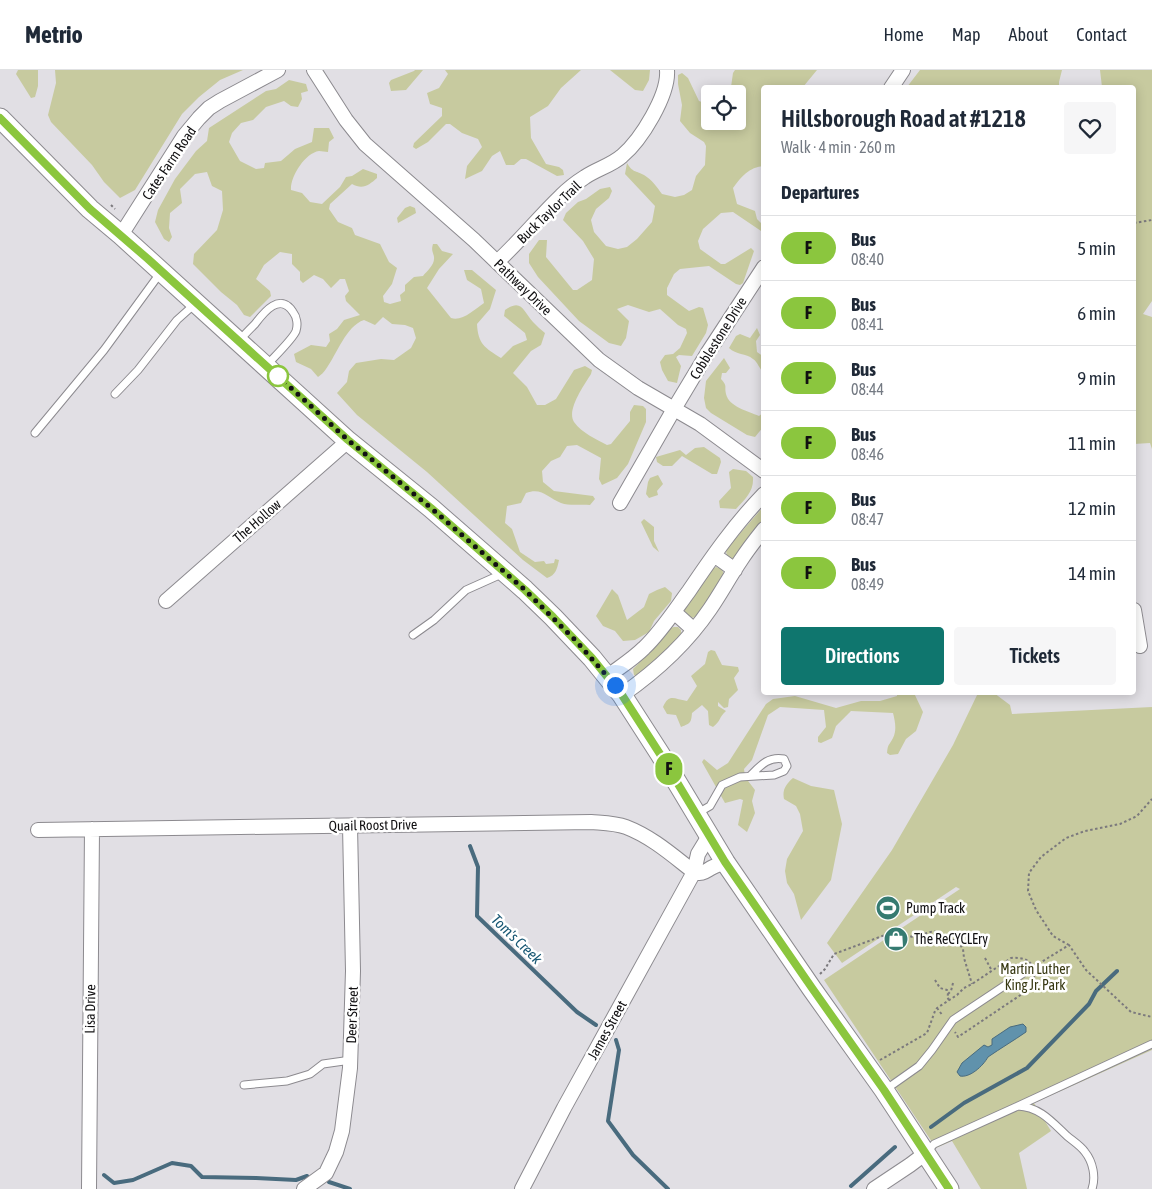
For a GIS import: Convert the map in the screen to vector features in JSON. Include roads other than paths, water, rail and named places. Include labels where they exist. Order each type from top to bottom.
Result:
[{"type":"main road","points":[[0,118],[90,209],[348,440],[431,508],[525,590],[587,652],[622,695],[725,862],[884,1090],[949,1189]]},
{"type":"street","name":"Cates Farm Road","points":[[121,236],[184,136],[199,118],[220,101],[278,70]]},
{"type":"street","name":"Pathway Drive","points":[[314,70],[346,120],[365,144],[498,262],[599,360],[638,388],[700,424],[761,469]]},
{"type":"street","name":"Buck Taylor Trail","points":[[498,262],[563,195],[585,177],[621,157],[637,140],[650,121],[660,100],[667,77],[666,70]]},
{"type":"street","points":[[893,85],[903,70]]},
{"type":"street","name":"Cobblestone Drive","points":[[620,503],[707,354],[761,272]]},
{"type":"street","name":"The Hollow","points":[[166,601],[348,440]]},
{"type":"street","points":[[608,676],[644,648],[674,612],[714,555],[761,497]]},
{"type":"street","points":[[622,695],[638,684],[676,650],[694,630],[761,533]]},
{"type":"street","points":[[714,555],[735,570]]},
{"type":"street","points":[[674,612],[694,630]]},
{"type":"street","points":[[1136,619],[1142,645]]},
{"type":"street","name":"Quail Roost Drive","points":[[38,830],[608,823],[625,827],[654,841],[694,872]]},
{"type":"street","name":"Deer Street","points":[[304,1189],[326,1173],[336,1152],[342,1131],[351,1060],[353,972],[350,826]]},
{"type":"street","name":"Lisa Drive","points":[[89,1189],[92,829]]},
{"type":"street","name":"James Street","points":[[522,1189],[564,1108],[694,872],[698,854],[709,836]]},
{"type":"street","points":[[694,872],[705,873],[714,866],[725,862]]},
{"type":"street","points":[[874,1189],[926,1153]]},
{"type":"lane","points":[[34,433],[104,350],[161,271]]},
{"type":"lane","points":[[115,394],[138,370],[177,320],[196,303]]},
{"type":"lane","points":[[238,341],[268,308],[276,304],[282,304],[290,309],[295,314],[297,330],[266,366]]},
{"type":"lane","points":[[413,635],[434,620],[466,590],[504,573]]},
{"type":"lane","points":[[696,814],[710,806],[722,785],[740,776],[750,776],[774,775],[784,771],[787,766],[784,760],[777,758],[763,763],[750,776]]},
{"type":"lane","points":[[884,1090],[919,1066],[952,1020],[1022,974]]},
{"type":"lane","points":[[926,1153],[934,1144],[1152,1044]]},
{"type":"lane","points":[[244,1086],[287,1081],[310,1074],[323,1064],[351,1060]]},
{"type":"lane","points":[[1018,1106],[1031,1108],[1044,1115],[1085,1151],[1094,1173],[1092,1189]]},
{"type":"water","points":[[1023,1024],[1026,1027],[1026,1032],[988,1057],[976,1071],[960,1076],[957,1072],[962,1063],[984,1045],[988,1047],[992,1045],[992,1039],[1010,1027]]},
{"type":"waterway","name":"Tom's Creek","points":[[470,846],[478,867],[477,916],[577,1012],[596,1025]]},
{"type":"waterway","points":[[931,1127],[964,1103],[1027,1068],[1089,1004],[1096,991],[1117,971]]},
{"type":"waterway","name":"Tom's Creek","points":[[616,1040],[619,1050],[608,1121],[633,1155],[668,1189]]},
{"type":"waterway","points":[[851,1186],[895,1147]]},
{"type":"waterway","points":[[104,1175],[114,1183],[133,1180],[172,1163],[191,1166],[202,1177],[296,1180],[307,1176]]},
{"type":"waterway","points":[[329,1182],[350,1189]]},
{"type":"place","name":"Pump Track","points":[[888,908]]},
{"type":"place","name":"The ReCYCLEry","points":[[896,939]]},
{"type":"park label","name":"Martin Luther King Jr. Park","points":[[1035,978]]}]
